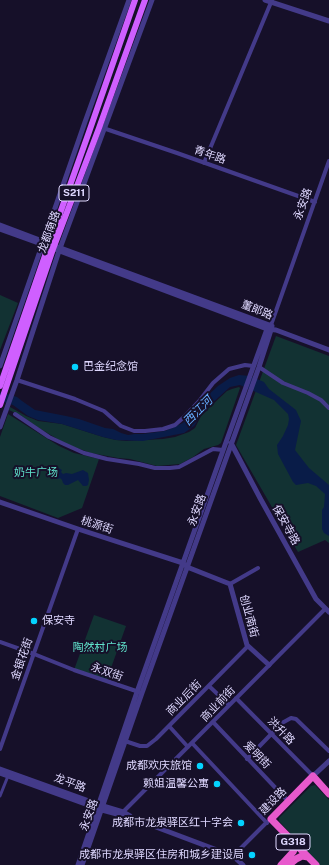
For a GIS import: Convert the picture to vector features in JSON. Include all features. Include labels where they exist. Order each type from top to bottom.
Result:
[{"type":"highway","points":[[313,776],[329,794]]},
{"type":"highway","name":"建设路","points":[[269,821],[313,776]]},
{"type":"highway","name":"G318","points":[[269,821],[296,844],[316,865]]},
{"type":"highway","name":"G318","points":[[281,865],[293,852],[296,844]]},
{"type":"highway","name":"G318","points":[[289,865],[302,856],[308,857]]},
{"type":"main road","name":"龙都南路","points":[[0,405],[2,386],[135,0]]},
{"type":"main road","name":"龙都南路","points":[[51,246],[102,128],[144,0]]},
{"type":"street","points":[[0,427],[17,380],[51,246],[129,0]]},
{"type":"street","points":[[102,128],[152,0]]},
{"type":"street","points":[[265,0],[272,1],[329,21]]},
{"type":"street","points":[[204,163],[272,1]]},
{"type":"street","name":"青年路","points":[[102,128],[315,202]]},
{"type":"street","name":"永安路","points":[[82,865],[185,565],[237,430],[246,394],[271,328],[329,161]]},
{"type":"street","name":"董郞路","points":[[0,225],[51,246],[329,350]]},
{"type":"street","name":"董郞路","points":[[0,229],[51,246]]},
{"type":"street","points":[[0,366],[51,246]]},
{"type":"street","points":[[17,380],[75,399],[104,411],[121,426],[134,431],[163,429],[175,425],[194,406],[213,383],[229,369],[245,365],[256,366],[283,383],[321,400],[329,408]]},
{"type":"street","points":[[185,565],[223,450],[246,394]]},
{"type":"street","points":[[15,414],[49,437],[84,453],[107,460],[139,464],[155,468],[170,468],[180,467],[213,449],[223,450]]},
{"type":"street","name":"保安寺路","points":[[231,443],[316,599],[327,610]]},
{"type":"street","name":"桃源街","points":[[0,502],[185,565]]},
{"type":"street","name":"金银花街","points":[[0,749],[78,529]]},
{"type":"street","name":"创业南街","points":[[185,565],[230,584],[247,645],[269,666]]},
{"type":"street","points":[[230,584],[258,568]]},
{"type":"street","name":"商业前街","points":[[123,812],[236,698],[327,610]]},
{"type":"street","name":"永双街","points":[[0,642],[80,673],[140,693]]},
{"type":"street","name":"商业后街","points":[[125,741],[140,746],[147,746],[156,739],[248,646]]},
{"type":"street","points":[[209,686],[229,706]]},
{"type":"street","points":[[78,865],[101,807],[140,693]]},
{"type":"street","name":"洪升路","points":[[236,698],[313,776]]},
{"type":"street","points":[[247,759],[282,723],[291,718],[296,719],[329,751]]},
{"type":"street","name":"爱明街","points":[[213,722],[288,801]]},
{"type":"street","points":[[169,726],[188,747]]},
{"type":"street","points":[[192,743],[269,821]]},
{"type":"street","name":"建设路","points":[[313,776],[329,761]]},
{"type":"street","name":"龙平路","points":[[0,769],[234,856],[243,865]]},
{"type":"street","name":"龙平路","points":[[0,773],[101,807],[123,812],[132,818]]},
{"type":"street","points":[[0,796],[8,776]]},
{"type":"street","name":"建设路","points":[[234,856],[269,821]]},
{"type":"green space","points":[[0,295],[18,303],[0,350]]},
{"type":"green space","points":[[276,336],[329,356],[329,543],[325,540],[298,552],[236,445]]},
{"type":"green space","points":[[240,388],[221,443],[204,449],[180,464],[157,466],[130,459],[91,453],[68,445],[20,415],[9,410],[10,407],[38,421],[62,424],[116,440],[127,441],[163,439],[175,437],[195,428],[201,416],[227,391]]},
{"type":"green space","name":"奶牛广场","points":[[8,414],[59,446],[74,453],[99,459],[82,508],[58,518],[0,496],[0,437]]},
{"type":"green space","name":"陶然村广场","points":[[94,615],[126,626],[106,682],[74,670]]},
{"type":"green space","points":[[315,785],[329,800],[329,865],[320,865],[279,821],[279,818],[311,786]]},
{"type":"water","points":[[239,375],[250,376],[264,382],[269,389],[296,410],[301,421],[295,450],[309,468],[329,485],[329,505],[327,510],[329,536],[324,533],[322,529],[322,510],[324,507],[325,494],[316,486],[308,483],[296,485],[278,454],[277,445],[288,425],[288,414],[274,400],[240,385],[230,387],[210,405],[194,426],[184,433],[143,441],[116,440],[62,424],[38,420],[28,416],[13,405],[0,401],[0,392],[17,397],[35,410],[79,419],[128,435],[143,434],[165,431],[183,423],[204,399],[218,386],[230,378]]},
{"type":"water","points":[[55,466],[62,470],[61,472],[63,474],[72,474],[83,470],[88,473],[88,485],[83,486],[78,480],[65,485],[60,478],[51,479],[49,474]]},
{"type":"waterway","name":"西江河","points":[[329,507],[327,514],[327,528],[329,531]]},
{"type":"place","name":"巴金纪念馆","points":[[75,367]]},
{"type":"place","name":"保安寺","points":[[34,621]]},
{"type":"place","name":"成都欢庆旅馆","points":[[200,766]]},
{"type":"place","name":"赖姐温馨公寓","points":[[217,784]]},
{"type":"place","name":"成都市龙泉驿区红十字会","points":[[241,823]]},
{"type":"place","name":"成都市龙泉驿区住房和城乡建设局","points":[[252,855]]}]
